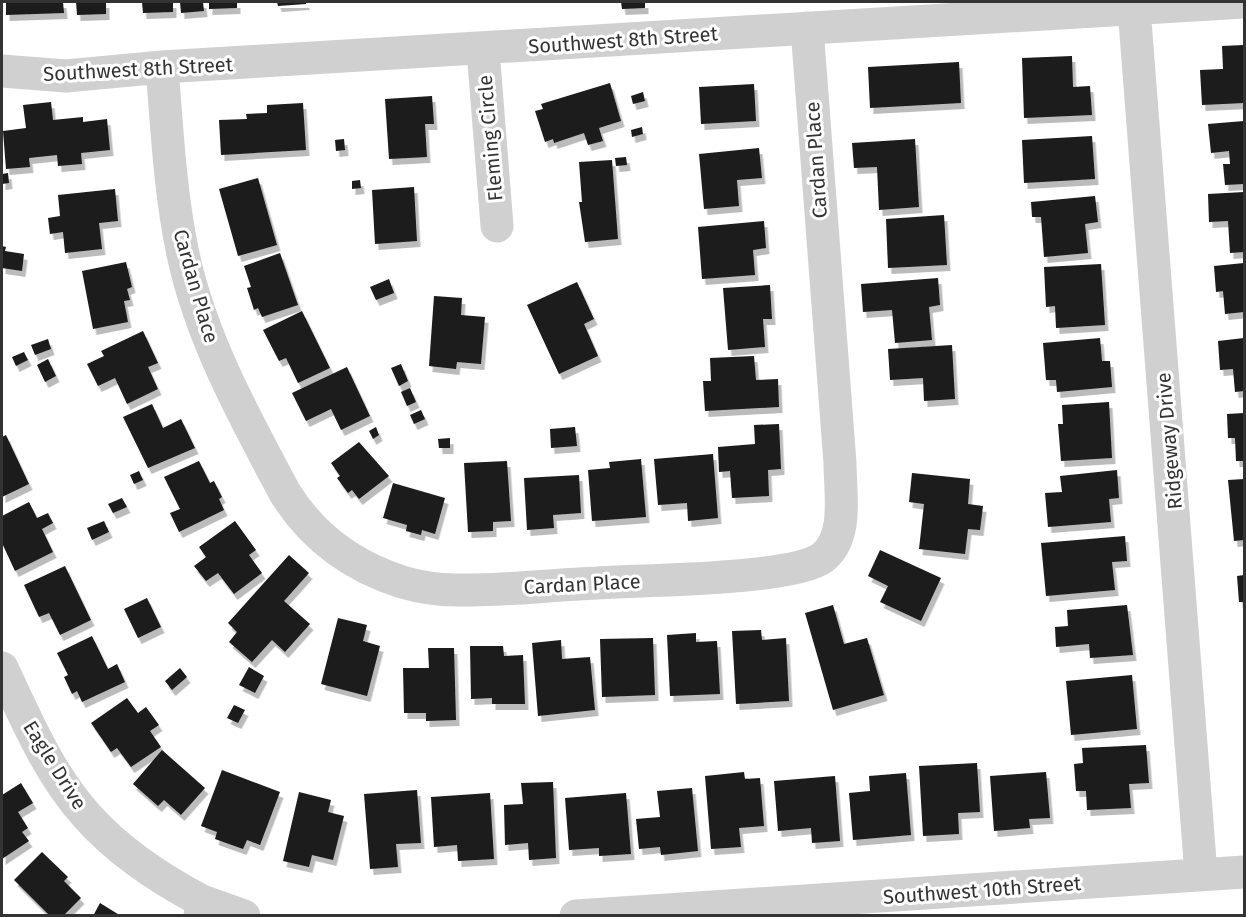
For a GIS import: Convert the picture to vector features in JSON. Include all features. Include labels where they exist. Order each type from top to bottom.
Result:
[{"type":"street","name":"Southwest 8th Street","points":[[2,71],[66,76],[162,67],[483,50],[1245,2]]},
{"type":"street","name":"Ridgeway Drive","points":[[1134,9],[1201,874]]},
{"type":"street","name":"Cardan Place","points":[[162,67],[177,218],[183,255],[198,310],[215,352],[285,494],[296,511],[329,545],[360,566],[405,583],[455,590],[732,575],[781,571],[804,566],[822,558],[833,547],[839,530],[840,463],[807,28]]},
{"type":"street","name":"Fleming Circle","points":[[483,50],[497,226]]},
{"type":"street","name":"Eagle Drive","points":[[2,668],[57,775],[87,816],[145,867],[201,908]]},
{"type":"street","name":"Southwest 10th Street","points":[[576,915],[828,908],[1245,872]]},
{"type":"street","points":[[201,908],[244,915]]},
{"type":"building","points":[[6,2],[63,2],[64,13],[6,15]]},
{"type":"building","points":[[76,2],[106,2],[106,14],[77,15]]},
{"type":"building","points":[[142,2],[173,2],[173,12],[143,13]]},
{"type":"building","points":[[180,2],[203,2],[204,11],[181,13]]},
{"type":"building","points":[[209,2],[237,2],[237,8],[209,9]]},
{"type":"building","points":[[277,2],[306,2],[306,4],[278,6]]},
{"type":"building","points":[[621,2],[645,2],[645,8],[622,9]]},
{"type":"building","points":[[1244,45],[1244,103],[1202,105],[1200,70],[1223,69],[1222,46]]},
{"type":"building","points":[[1072,56],[1073,87],[1090,86],[1092,115],[1024,118],[1022,58]]},
{"type":"building","points":[[959,62],[961,103],[870,108],[868,67]]},
{"type":"building","points":[[610,83],[621,121],[599,128],[603,141],[588,145],[584,133],[554,143],[553,139],[545,142],[535,111],[543,109],[541,104]]},
{"type":"building","points":[[754,84],[756,121],[701,124],[699,87]]},
{"type":"building","points":[[643,92],[645,101],[633,104],[631,96]]},
{"type":"building","points":[[432,96],[434,124],[425,124],[427,157],[389,159],[385,99]]},
{"type":"building","points":[[51,102],[53,120],[83,117],[83,122],[107,119],[110,150],[81,153],[82,164],[58,166],[57,155],[29,158],[30,167],[6,169],[3,131],[26,128],[23,105]]},
{"type":"building","points":[[303,103],[306,150],[221,155],[219,120],[247,119],[246,114],[267,113],[267,105]]},
{"type":"building","points":[[1244,121],[1244,184],[1225,185],[1223,164],[1230,164],[1229,151],[1211,153],[1208,124]]},
{"type":"building","points":[[642,127],[643,134],[632,137],[631,130]]},
{"type":"building","points":[[1092,136],[1095,179],[1024,183],[1022,140]]},
{"type":"building","points":[[344,139],[345,150],[336,151],[335,140]]},
{"type":"building","points":[[915,139],[919,207],[879,210],[877,167],[854,168],[852,143]]},
{"type":"building","points":[[759,148],[762,178],[737,180],[739,206],[704,209],[699,154]]},
{"type":"building","points":[[626,157],[627,165],[616,166],[615,158]]},
{"type":"building","points":[[612,160],[618,239],[585,242],[579,202],[582,202],[579,162]]},
{"type":"building","points":[[8,173],[9,183],[2,184],[2,174]]},
{"type":"building","points":[[258,178],[277,245],[238,256],[219,189]]},
{"type":"building","points":[[360,180],[361,188],[352,189],[352,181]]},
{"type":"building","points":[[414,187],[417,241],[375,244],[372,190]]},
{"type":"building","points":[[115,189],[118,221],[99,223],[102,249],[65,253],[63,232],[50,234],[48,218],[60,216],[58,195]]},
{"type":"building","points":[[1244,192],[1244,252],[1230,253],[1228,221],[1209,222],[1208,194]]},
{"type":"building","points":[[1095,196],[1098,222],[1085,224],[1088,253],[1044,257],[1041,217],[1032,217],[1031,202]]},
{"type":"building","points":[[944,215],[947,265],[888,268],[886,219]]},
{"type":"building","points":[[764,221],[766,248],[753,250],[755,275],[702,279],[698,227]]},
{"type":"building","points":[[2,246],[6,247],[5,251],[24,254],[22,271],[2,268]]},
{"type":"building","points":[[280,253],[298,305],[262,317],[258,308],[254,310],[247,288],[251,287],[244,266]]},
{"type":"building","points":[[126,262],[132,287],[127,289],[130,300],[124,301],[128,322],[93,329],[82,271]]},
{"type":"building","points":[[1244,263],[1244,312],[1225,314],[1223,291],[1216,292],[1214,266]]},
{"type":"building","points":[[1101,264],[1105,325],[1056,328],[1055,306],[1046,307],[1044,267]]},
{"type":"building","points":[[938,278],[940,305],[929,307],[932,340],[895,343],[892,310],[863,312],[861,284]]},
{"type":"building","points":[[389,279],[394,293],[376,300],[370,287]]},
{"type":"building","points":[[577,282],[594,319],[584,324],[598,356],[559,374],[527,305]]},
{"type":"building","points":[[770,285],[772,319],[763,319],[765,347],[728,350],[723,288]]},
{"type":"building","points":[[434,296],[462,298],[461,315],[485,317],[481,364],[457,362],[456,369],[429,366]]},
{"type":"building","points":[[302,311],[330,368],[298,383],[286,358],[279,361],[263,330]]},
{"type":"building","points":[[143,331],[158,363],[148,367],[158,389],[127,404],[115,378],[98,386],[87,364],[104,356],[101,351]]},
{"type":"building","points":[[1100,338],[1102,361],[1110,361],[1112,387],[1057,392],[1056,380],[1046,380],[1043,343]]},
{"type":"building","points":[[1244,338],[1244,391],[1235,392],[1233,369],[1220,370],[1218,341]]},
{"type":"building","points":[[48,339],[51,349],[35,355],[31,345]]},
{"type":"building","points":[[952,345],[955,399],[924,401],[923,378],[890,380],[888,349]]},
{"type":"building","points":[[24,352],[28,360],[16,366],[12,357]]},
{"type":"building","points":[[754,356],[756,380],[778,379],[779,407],[705,411],[703,381],[711,381],[710,358]]},
{"type":"building","points":[[48,359],[56,376],[45,382],[37,365]]},
{"type":"building","points":[[401,364],[408,381],[399,386],[391,368]]},
{"type":"building","points":[[347,367],[370,416],[341,430],[331,409],[306,421],[292,393]]},
{"type":"building","points":[[410,388],[416,402],[407,406],[401,392]]},
{"type":"building","points":[[1109,402],[1112,458],[1061,461],[1058,424],[1063,424],[1062,405]]},
{"type":"building","points":[[152,404],[163,428],[181,419],[195,448],[148,468],[123,417]]},
{"type":"building","points":[[421,410],[425,419],[414,424],[410,415]]},
{"type":"building","points":[[1244,413],[1244,461],[1236,461],[1235,438],[1228,438],[1227,414]]},
{"type":"building","points":[[779,424],[781,469],[768,470],[769,496],[732,498],[730,471],[719,472],[718,447],[755,444],[754,425]]},
{"type":"building","points":[[376,427],[379,435],[373,439],[369,431]]},
{"type":"building","points":[[575,427],[577,446],[551,448],[550,429]]},
{"type":"building","points":[[6,435],[29,484],[2,497],[2,437]]},
{"type":"building","points":[[450,438],[450,448],[439,448],[438,439]]},
{"type":"building","points":[[359,442],[389,476],[359,499],[352,490],[348,493],[337,478],[340,476],[331,463]]},
{"type":"building","points":[[713,454],[718,518],[688,521],[687,503],[658,505],[654,459]]},
{"type":"building","points":[[641,459],[646,517],[592,521],[588,470],[610,468],[609,462]]},
{"type":"building","points":[[199,461],[210,483],[214,481],[222,497],[219,499],[224,510],[179,532],[170,513],[180,509],[164,477]]},
{"type":"building","points":[[507,461],[511,521],[493,522],[493,531],[468,532],[464,463]]},
{"type":"building","points":[[1117,470],[1119,498],[1109,499],[1111,522],[1048,527],[1045,493],[1062,492],[1060,476]]},
{"type":"building","points":[[139,471],[143,480],[134,484],[130,475]]},
{"type":"building","points":[[912,473],[970,479],[968,504],[983,506],[980,530],[968,529],[965,554],[919,549],[924,504],[909,502]]},
{"type":"building","points":[[579,475],[581,513],[553,515],[554,528],[527,530],[524,478]]},
{"type":"building","points":[[1244,479],[1244,540],[1234,541],[1228,480]]},
{"type":"building","points":[[393,483],[445,498],[435,534],[422,530],[421,535],[406,531],[407,525],[383,518]]},
{"type":"building","points":[[122,498],[127,507],[113,513],[108,504]]},
{"type":"building","points":[[29,502],[37,518],[48,513],[53,523],[42,529],[53,552],[15,571],[2,543],[2,516]]},
{"type":"building","points":[[104,521],[109,532],[92,540],[87,528]]},
{"type":"building","points":[[235,521],[256,550],[249,555],[262,573],[234,594],[218,573],[206,581],[194,566],[206,557],[199,547]]},
{"type":"building","points":[[1125,536],[1127,561],[1112,562],[1115,590],[1046,596],[1041,543]]},
{"type":"building","points":[[880,550],[941,578],[921,621],[880,602],[888,586],[868,576]]},
{"type":"building","points":[[289,555],[309,573],[284,601],[310,624],[285,652],[272,640],[252,662],[229,642],[237,632],[228,623]]},
{"type":"building","points":[[65,566],[91,620],[60,635],[49,613],[39,617],[24,585]]},
{"type":"building","points":[[1244,575],[1244,602],[1239,602],[1237,576]]},
{"type":"building","points":[[147,598],[161,627],[138,638],[124,609]]},
{"type":"building","points":[[833,605],[844,644],[867,638],[884,695],[833,710],[805,613]]},
{"type":"building","points":[[1127,605],[1133,655],[1090,658],[1089,644],[1056,647],[1055,627],[1068,626],[1067,610]]},
{"type":"building","points":[[338,618],[367,625],[363,641],[380,646],[367,696],[321,684]]},
{"type":"building","points":[[761,630],[762,640],[786,638],[789,701],[736,704],[732,631]]},
{"type":"building","points":[[696,633],[696,642],[717,641],[720,694],[670,696],[667,635]]},
{"type":"building","points":[[92,636],[108,669],[117,664],[125,682],[82,702],[77,691],[72,694],[64,677],[68,675],[57,653]]},
{"type":"building","points":[[653,638],[655,695],[602,697],[600,639]]},
{"type":"building","points":[[561,640],[562,659],[590,657],[595,710],[538,716],[532,643]]},
{"type":"building","points":[[470,646],[503,646],[504,656],[523,655],[525,704],[492,704],[492,698],[471,699]]},
{"type":"building","points":[[428,648],[454,648],[456,720],[426,721],[426,713],[404,713],[403,668],[429,668]]},
{"type":"building","points":[[249,667],[264,676],[255,693],[239,685]]},
{"type":"building","points":[[180,668],[187,677],[172,690],[165,681]]},
{"type":"building","points":[[1132,675],[1137,729],[1071,735],[1066,681]]},
{"type":"building","points":[[127,698],[138,713],[146,707],[159,725],[150,731],[161,747],[131,767],[117,748],[111,752],[91,723]]},
{"type":"building","points":[[234,705],[245,710],[238,723],[227,718]]},
{"type":"building","points":[[1146,745],[1149,783],[1129,784],[1131,808],[1087,810],[1086,791],[1076,791],[1074,764],[1083,763],[1082,748]]},
{"type":"building","points":[[162,750],[205,788],[181,815],[164,800],[158,806],[133,784]]},
{"type":"building","points":[[977,763],[980,812],[958,813],[959,834],[923,836],[919,766]]},
{"type":"building","points":[[222,770],[280,792],[260,845],[247,840],[243,849],[215,839],[217,832],[201,826]]},
{"type":"building","points":[[744,772],[745,779],[760,778],[764,826],[739,828],[741,847],[711,849],[705,776]]},
{"type":"building","points":[[1046,772],[1050,818],[1029,819],[1030,828],[994,831],[990,776]]},
{"type":"building","points":[[906,773],[911,835],[853,840],[849,793],[870,791],[869,776]]},
{"type":"building","points":[[835,776],[840,841],[812,843],[811,828],[778,831],[774,781]]},
{"type":"building","points":[[553,782],[556,858],[529,860],[528,843],[505,845],[504,805],[523,804],[521,783]]},
{"type":"building","points":[[21,783],[33,803],[18,812],[28,828],[22,832],[29,841],[2,859],[2,795]]},
{"type":"building","points":[[692,788],[698,851],[661,855],[660,847],[639,849],[636,819],[660,817],[657,791]]},
{"type":"building","points":[[417,790],[421,843],[396,844],[398,867],[370,869],[364,794]]},
{"type":"building","points":[[299,792],[331,800],[328,812],[344,816],[333,860],[312,855],[309,867],[283,861]]},
{"type":"building","points":[[490,793],[494,859],[458,861],[457,845],[434,847],[431,797]]},
{"type":"building","points":[[626,793],[631,854],[599,856],[599,848],[569,850],[565,798]]},
{"type":"building","points":[[42,852],[68,877],[64,881],[81,898],[63,916],[50,916],[14,880]]},
{"type":"building","points":[[100,903],[121,916],[93,916]]}]
